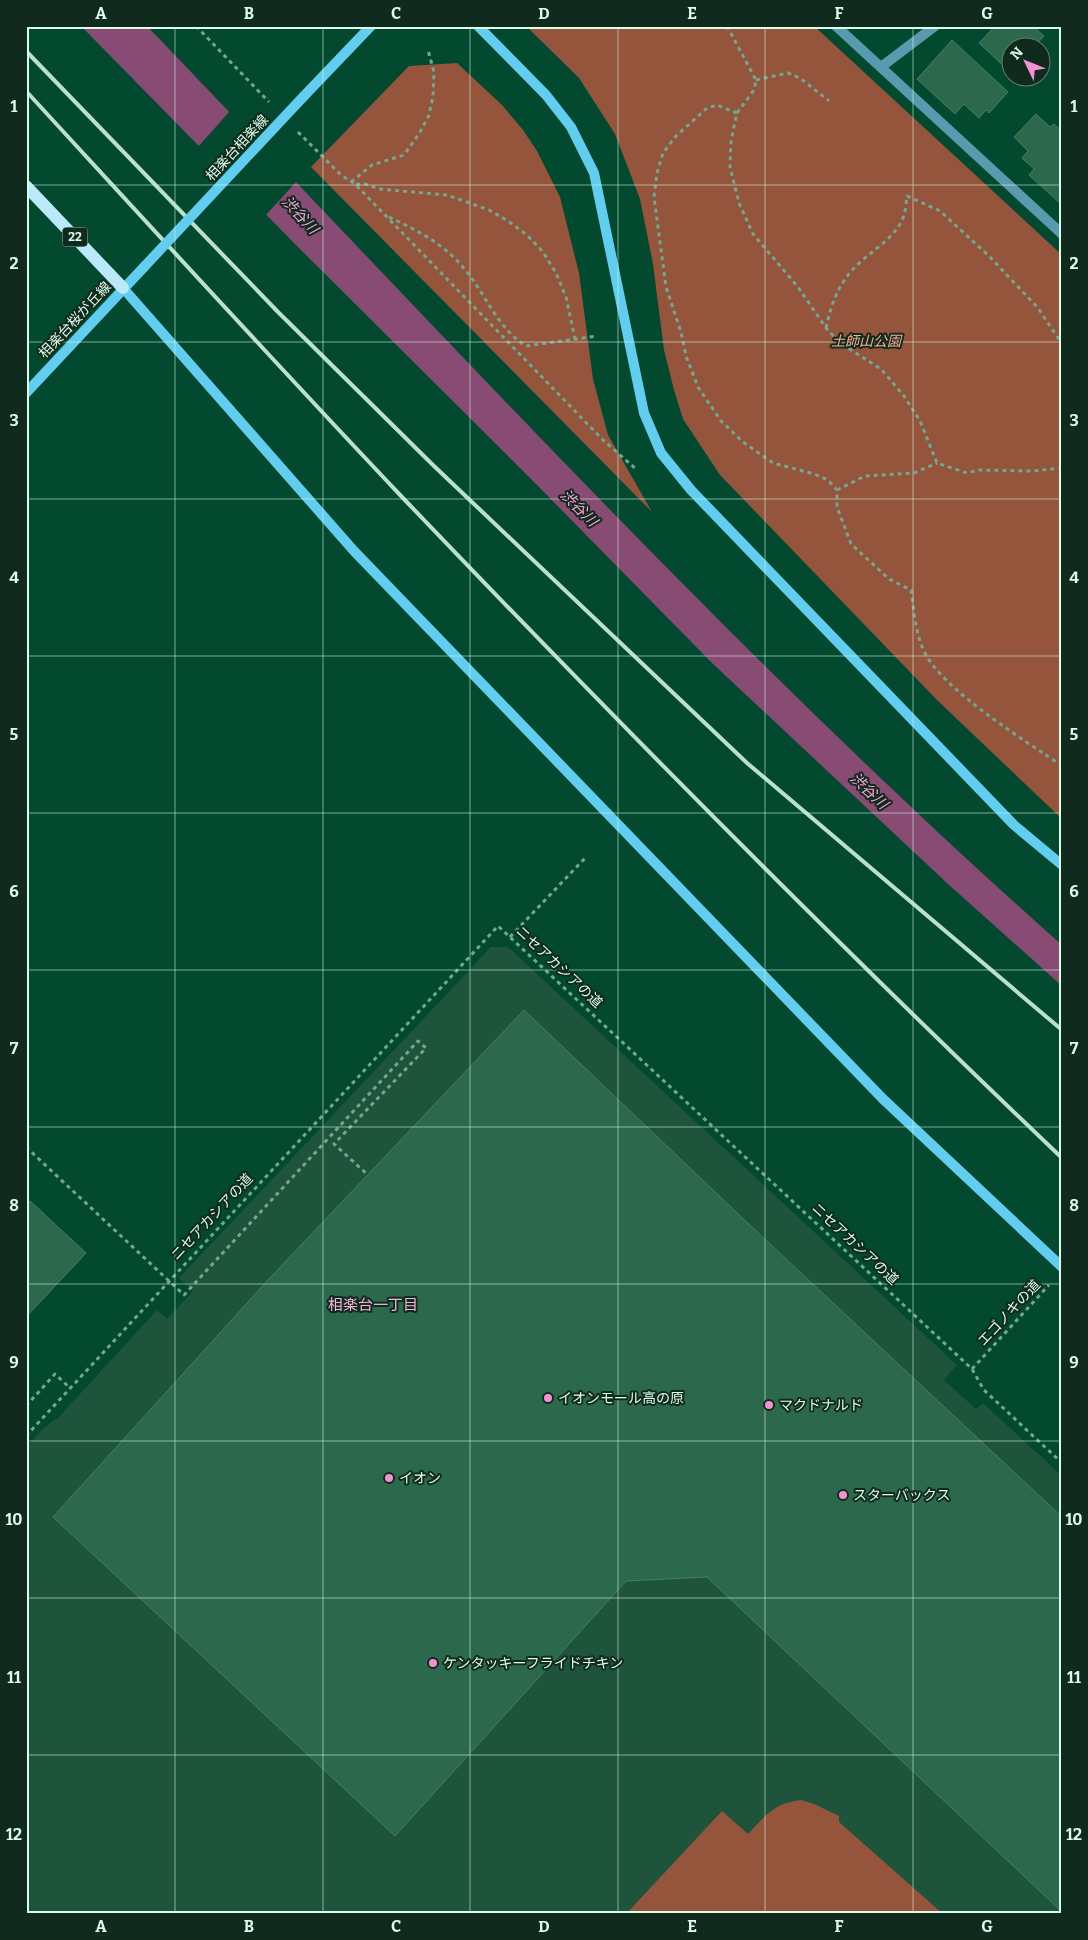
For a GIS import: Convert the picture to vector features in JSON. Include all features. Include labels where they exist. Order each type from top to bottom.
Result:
[{"type":"main road","name":"22","points":[[26,186],[123,288]]},
{"type":"street","name":"相楽台相楽線","points":[[123,288],[371,26]]},
{"type":"street","points":[[478,26],[546,95],[571,126],[594,172],[644,414],[661,453],[691,490],[1014,826],[1062,864]]},
{"type":"street","points":[[836,26],[1062,234]]},
{"type":"street","points":[[881,67],[935,26]]},
{"type":"street","points":[[123,288],[354,551],[883,1099],[1062,1266]]},
{"type":"street","name":"相楽台桜が丘線","points":[[26,393],[123,288]]},
{"type":"path","points":[[196,26],[271,104]]},
{"type":"path","points":[[726,26],[756,80],[754,90],[737,113],[730,141],[730,167],[739,204],[753,234],[798,287],[826,328],[840,343],[881,369],[898,390],[920,421],[937,463]]},
{"type":"path","points":[[351,182],[372,165],[404,155],[420,134],[429,114],[433,96],[434,72],[428,50]]},
{"type":"path","points":[[756,80],[788,73],[800,78],[829,101]]},
{"type":"path","points":[[737,113],[717,105],[707,108],[676,136],[663,153],[656,173],[654,197],[666,287],[681,332],[686,356],[698,387],[720,421],[743,442],[773,463],[814,474],[828,480],[837,490],[837,507],[851,544],[889,579],[911,590],[915,622],[923,650],[942,676],[984,712],[1062,766]]},
{"type":"path","points":[[292,125],[341,175],[355,184],[602,439],[637,470]]},
{"type":"path","points":[[355,184],[365,184],[379,189],[447,195],[489,210],[508,221],[538,246],[556,273],[566,297],[575,339]]},
{"type":"path","points":[[826,328],[831,306],[838,288],[853,269],[893,234],[904,217],[907,196],[940,211],[989,256],[1038,308],[1062,344]]},
{"type":"path","points":[[386,216],[434,240],[462,266],[499,321],[517,340],[526,346],[597,336]]},
{"type":"path","points":[[837,490],[865,476],[914,473],[937,463],[967,473],[979,470],[1033,471],[1062,468]]},
{"type":"path","points":[[510,938],[586,857]]},
{"type":"path","name":"ニセアカシアの道","points":[[26,1436],[498,926],[972,1369],[984,1390],[1062,1462]]},
{"type":"path","points":[[26,1147],[184,1295],[418,1041],[426,1048],[334,1144],[368,1175]]},
{"type":"path","name":"エゴノキの道","points":[[972,1369],[1055,1279]]},
{"type":"path","points":[[26,1406],[55,1374],[70,1388]]},
{"type":"shaded area","points":[[491,947],[508,947],[957,1365],[944,1380],[976,1409],[983,1403],[1062,1476],[1062,1914],[26,1914],[26,1447],[42,1430],[56,1420],[157,1310],[167,1319],[193,1291],[179,1278]]},
{"type":"green space","name":"土師山公園","points":[[526,26],[814,26],[1062,255],[1062,819],[937,700],[720,475],[683,419],[674,390],[664,350],[653,264],[640,199],[615,134],[579,78]]},
{"type":"green space","points":[[457,63],[502,105],[523,130],[537,151],[560,197],[579,273],[593,379],[608,435],[652,512],[311,167],[409,66]]},
{"type":"green space","points":[[801,1800],[839,1816],[839,1822],[943,1914],[626,1914],[722,1811],[748,1834],[765,1816],[777,1807]]},
{"type":"water","name":"渋谷川","points":[[81,26],[147,26],[483,378],[709,611],[942,836],[1062,945],[1062,986],[948,884],[712,663]]},
{"type":"pier","points":[[231,110],[298,180],[264,217],[197,148]]},
{"type":"building","points":[[995,26],[1033,26],[1044,36],[1042,38],[1000,38],[1000,63],[979,43]]},
{"type":"building","points":[[952,40],[1000,85],[1000,88],[1004,88],[1008,92],[989,113],[986,110],[979,118],[964,104],[955,114],[917,79]]},
{"type":"building","points":[[1036,114],[1050,127],[1054,124],[1062,131],[1062,205],[1029,175],[1034,169],[1022,158],[1028,151],[1014,137]]},
{"type":"building","name":"イオンモール高の原","points":[[524,1010],[755,1230],[1062,1517],[1062,1912],[707,1577],[626,1581],[395,1836],[53,1517],[268,1280]]},
{"type":"building","points":[[30,1201],[86,1253],[26,1317],[26,1206]]},
{"type":"railway","points":[[26,51],[278,312],[435,467],[747,763],[1062,1030]]},
{"type":"railway","points":[[26,91],[355,447],[564,665],[811,914],[1062,1158]]},
{"type":"place","name":"イオンモール高の原","points":[[548,1398]]},
{"type":"place","name":"マクドナルド","points":[[769,1405]]},
{"type":"place","name":"イオン","points":[[389,1478]]},
{"type":"place","name":"スターバックス","points":[[843,1495]]},
{"type":"place","name":"ケンタッキーフライドチキン","points":[[433,1663]]},
{"type":"district","name":"相楽台一丁目","points":[[373,1305]]}]
